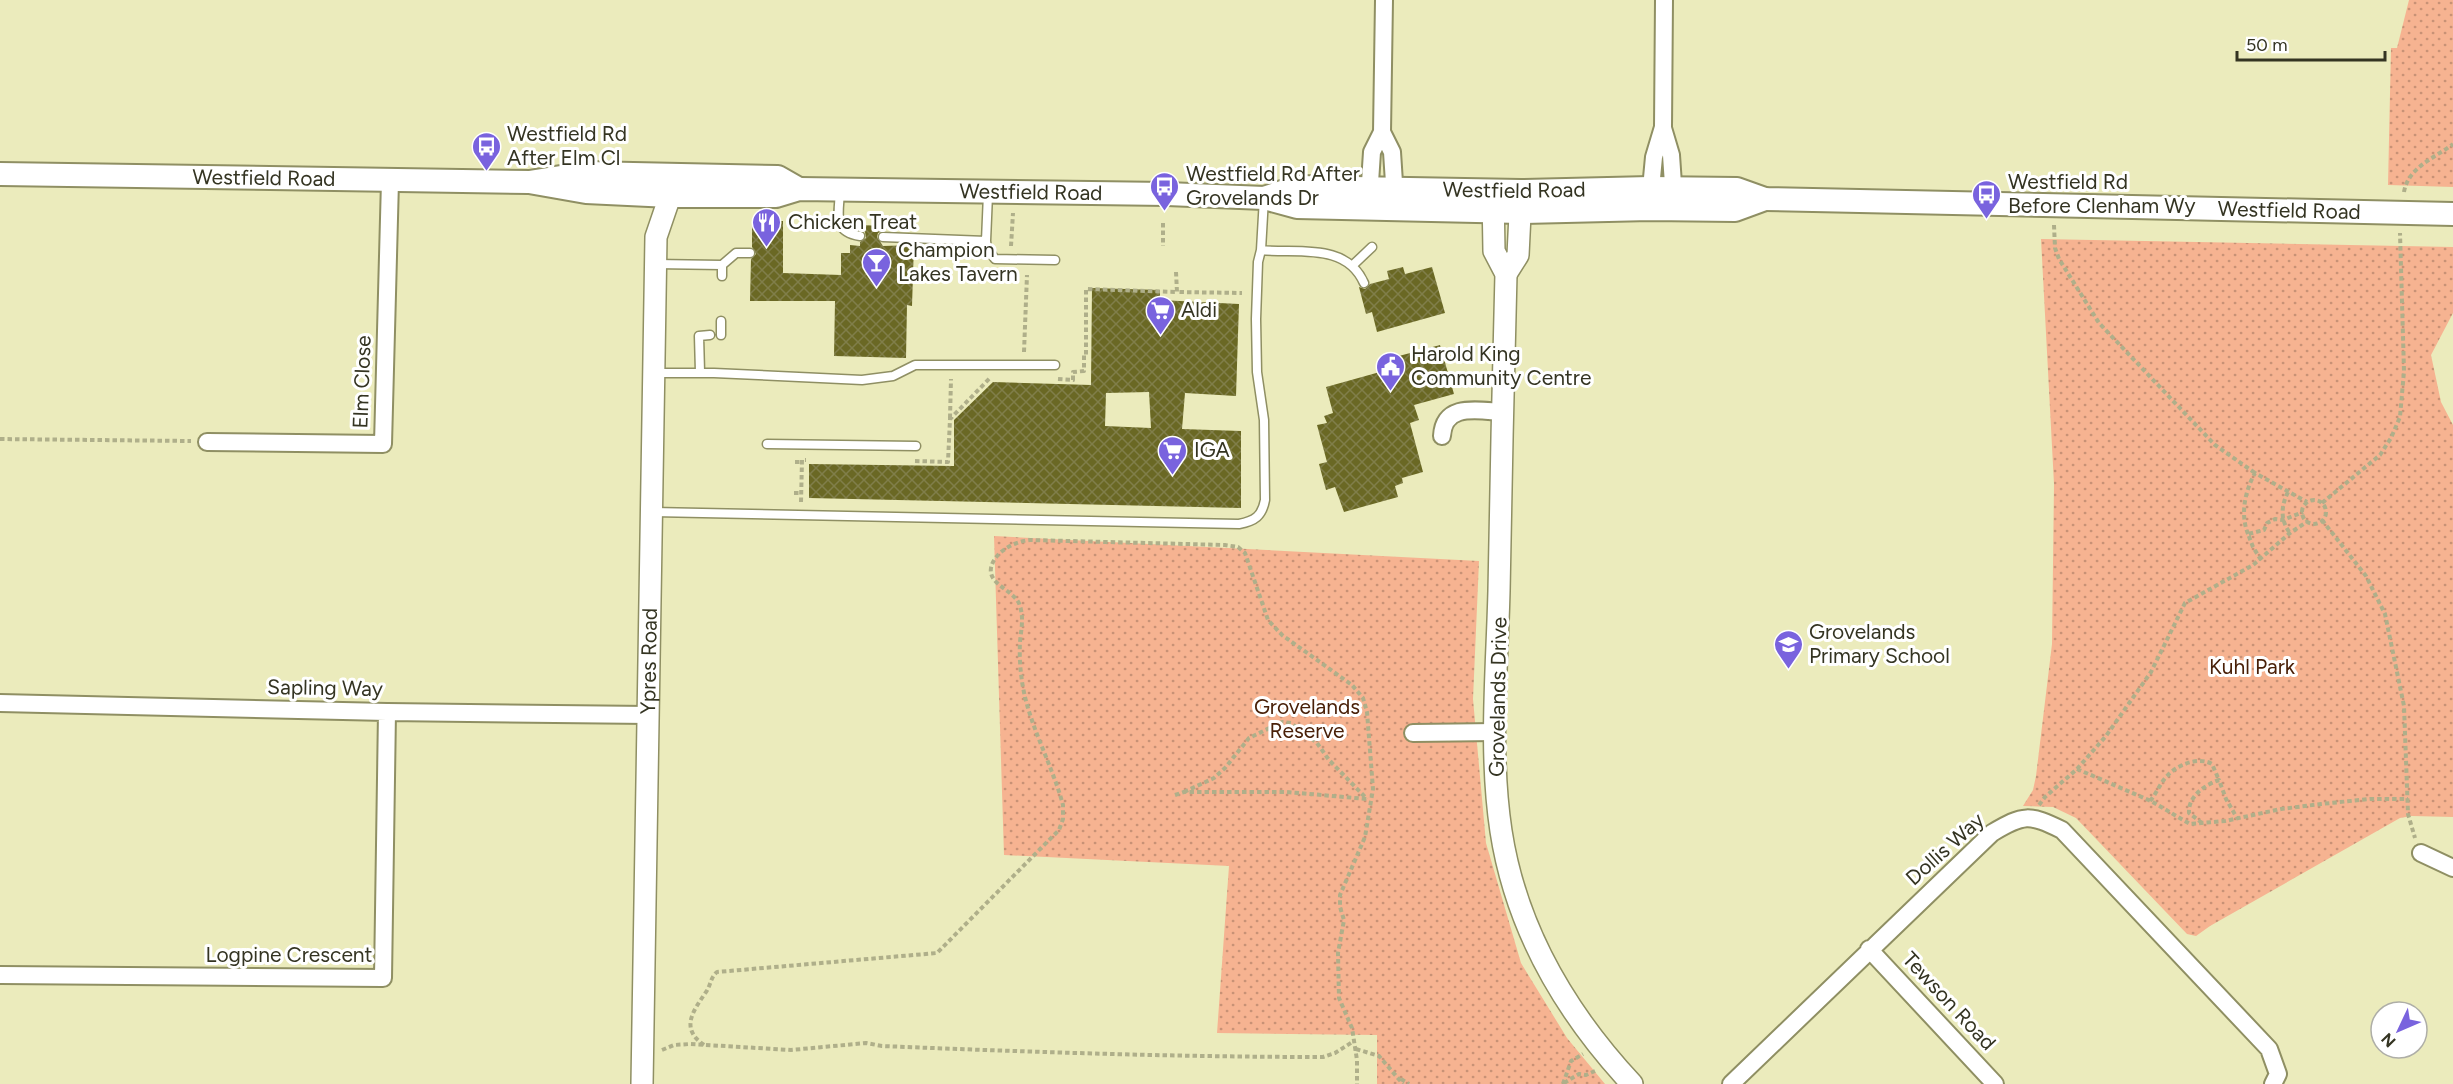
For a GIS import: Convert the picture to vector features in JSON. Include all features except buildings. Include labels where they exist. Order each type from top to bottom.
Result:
[{"type":"main road","name":"Westfield Road","points":[[0,174],[529,182],[586,173],[642,185],[670,186],[778,177],[799,189],[1167,194],[1264,198],[1297,187],[1369,198],[1521,201],[1674,199],[1737,189],[1765,199],[2313,213],[2453,214]]},
{"type":"street","points":[[1369,198],[1372,152],[1382,132],[1384,0]]},
{"type":"street","points":[[1650,198],[1654,157],[1663,127],[1665,0]]},
{"type":"street","points":[[1663,127],[1671,155],[1674,199]]},
{"type":"street","points":[[1382,132],[1392,152],[1395,199]]},
{"type":"street","name":"Elm Close","points":[[207,442],[382,444],[390,181]]},
{"type":"street","name":"Ypres Road","points":[[642,185],[656,237]]},
{"type":"street","name":"Ypres Road","points":[[642,1084],[655,264],[656,237],[670,186]]},
{"type":"street","name":"Grovelands Drive","points":[[1493,200],[1494,251],[1506,274],[1496,732],[1496,776],[1501,829],[1513,888],[1525,924],[1541,959],[1576,1017],[1632,1084]]},
{"type":"street","name":"Grovelands Drive","points":[[1506,274],[1518,255],[1521,201]]},
{"type":"street","points":[[1442,436],[1442,426],[1452,414],[1462,411],[1503,412]]},
{"type":"street","name":"Sapling Way","points":[[0,704],[649,715]]},
{"type":"street","name":"Logpine Crescent","points":[[0,975],[383,978],[387,712]]},
{"type":"street","points":[[1413,733],[1496,732]]},
{"type":"street","name":"Dollis Way","points":[[1731,1084],[1992,833],[2017,819],[2037,818],[2062,830],[2269,1049],[2278,1074],[2273,1084]]},
{"type":"street","points":[[2421,853],[2453,867]]},
{"type":"street","name":"Tewson Road","points":[[1869,949],[1995,1084]]},
{"type":"lane","points":[[840,190],[839,222],[841,228],[849,235],[860,236]]},
{"type":"lane","points":[[988,193],[986,241],[987,248],[994,258],[1055,260]]},
{"type":"lane","points":[[652,512],[1227,524],[1252,521],[1262,512],[1265,500],[1264,420],[1257,372],[1256,319],[1264,198]]},
{"type":"lane","points":[[883,237],[986,241]]},
{"type":"lane","points":[[1353,265],[1372,247]]},
{"type":"lane","points":[[1262,250],[1329,254],[1353,265],[1364,283]]},
{"type":"lane","points":[[655,264],[722,265],[736,253],[750,253]]},
{"type":"lane","points":[[722,265],[722,276]]},
{"type":"lane","points":[[721,335],[722,321]]},
{"type":"lane","points":[[699,372],[699,336],[710,335]]},
{"type":"lane","points":[[654,373],[699,372],[862,380],[892,376],[915,364],[1055,365]]},
{"type":"lane","points":[[767,444],[916,446]]},
{"type":"path","points":[[2404,192],[2407,178],[2414,170],[2453,144]]},
{"type":"path","points":[[1011,246],[1013,213]]},
{"type":"path","points":[[1163,223],[1163,246]]},
{"type":"path","points":[[2054,225],[2055,248],[2059,259],[2098,322],[2215,445],[2255,473],[2288,492],[2307,502],[2315,500],[2322,503],[2326,513],[2322,520],[2315,523],[2308,521],[2302,512]]},
{"type":"path","points":[[2322,503],[2379,455],[2391,438],[2400,417],[2404,371],[2400,233]]},
{"type":"path","points":[[1176,272],[1177,292]]},
{"type":"path","points":[[1024,355],[1027,275]]},
{"type":"path","points":[[1053,379],[1073,380],[1073,372],[1084,371],[1086,289],[1242,293]]},
{"type":"path","points":[[981,378],[1001,378]]},
{"type":"path","points":[[950,419],[990,378]]},
{"type":"path","points":[[903,461],[948,462],[950,419],[947,394],[950,379],[957,379]]},
{"type":"path","points":[[0,439],[178,439],[207,442]]},
{"type":"path","points":[[795,462],[813,460]]},
{"type":"path","points":[[801,503],[802,462]]},
{"type":"path","points":[[2255,473],[2248,487],[2244,508],[2248,534],[2261,560]]},
{"type":"path","points":[[2288,492],[2282,509],[2283,520],[2290,533]]},
{"type":"path","points":[[794,493],[801,493]]},
{"type":"path","points":[[2248,534],[2264,530],[2267,523],[2275,519],[2283,520],[2302,512],[2307,502]]},
{"type":"path","points":[[2322,520],[2366,576],[2385,614],[2404,706],[2408,821],[2421,853]]},
{"type":"path","points":[[2037,809],[2044,796],[2078,769],[2106,736],[2151,672],[2185,603],[2261,560],[2290,533],[2308,521]]},
{"type":"path","points":[[704,1045],[699,1042],[690,1028],[693,1010],[707,991],[711,977],[717,972],[938,953],[1059,830],[1063,819],[1063,805],[1057,783],[1036,734],[1023,686],[1020,652],[1023,627],[1021,606],[1018,599],[994,579],[991,572],[992,564],[996,559],[1010,546],[1020,541],[1238,547],[1249,561],[1262,607],[1274,628],[1352,685],[1363,698],[1367,712],[1372,789],[1365,837],[1340,895],[1340,907],[1344,920],[1338,953],[1339,998],[1352,1028],[1356,1049],[1357,1084]]},
{"type":"path","points":[[1175,795],[1214,778],[1249,738],[1282,722],[1291,723],[1317,743],[1329,760],[1369,799]]},
{"type":"path","points":[[2150,801],[2168,774],[2180,766],[2202,760],[2211,764],[2237,818]]},
{"type":"path","points":[[2078,769],[2150,801],[2190,824],[2321,804],[2370,799],[2408,799]]},
{"type":"path","points":[[2186,821],[2185,815],[2189,813],[2192,798],[2219,780]]},
{"type":"path","points":[[1184,792],[1287,792],[1369,799]]},
{"type":"path","points":[[2189,813],[2202,823]]},
{"type":"path","points":[[657,1052],[674,1045],[790,1050],[866,1043],[882,1046],[1002,1052],[1118,1053],[1206,1058],[1323,1058],[1354,1041]]},
{"type":"path","points":[[1356,1049],[1378,1056],[1403,1084]]},
{"type":"path","points":[[1563,1084],[1571,1061],[1585,1053]]},
{"type":"path","points":[[1563,1084],[1579,1074],[1586,1075],[1599,1069]]},
{"type":"path","points":[[1400,1079],[1409,1084]]},
{"type":"green space","points":[[2409,0],[2453,0],[2453,187],[2388,185],[2391,48],[2397,48]]},
{"type":"green space","name":"Kuhl Park","points":[[2041,239],[2453,247],[2453,313],[2431,355],[2441,402],[2453,425],[2453,817],[2400,818],[2196,936],[2187,934],[2076,818],[2053,807],[2023,806],[2033,790],[2036,776],[2052,644],[2054,484]]},
{"type":"green space","name":"Grovelands Reserve","points":[[994,536],[1479,561],[1473,699],[1486,843],[1521,963],[1567,1038],[1605,1084],[1377,1084],[1377,1035],[1217,1033],[1229,866],[1004,855]]},
{"type":"place","name":"Westfield Rd After Elm Cl","points":[[486,172]]},
{"type":"place","name":"Westfield Rd After Grovelands Dr","points":[[1165,212]]},
{"type":"place","name":"Westfield Rd Before Clenham Wy","points":[[1987,220]]},
{"type":"place","name":"Chicken Treat","points":[[767,248]]},
{"type":"place","name":"Champion Lakes Tavern","points":[[877,288]]},
{"type":"place","name":"Aldi","points":[[1160,336]]},
{"type":"place","name":"Harold King Community Centre","points":[[1390,392]]},
{"type":"place","name":"IGA","points":[[1173,476]]},
{"type":"place","name":"Grovelands Primary School","points":[[1788,670]]}]
